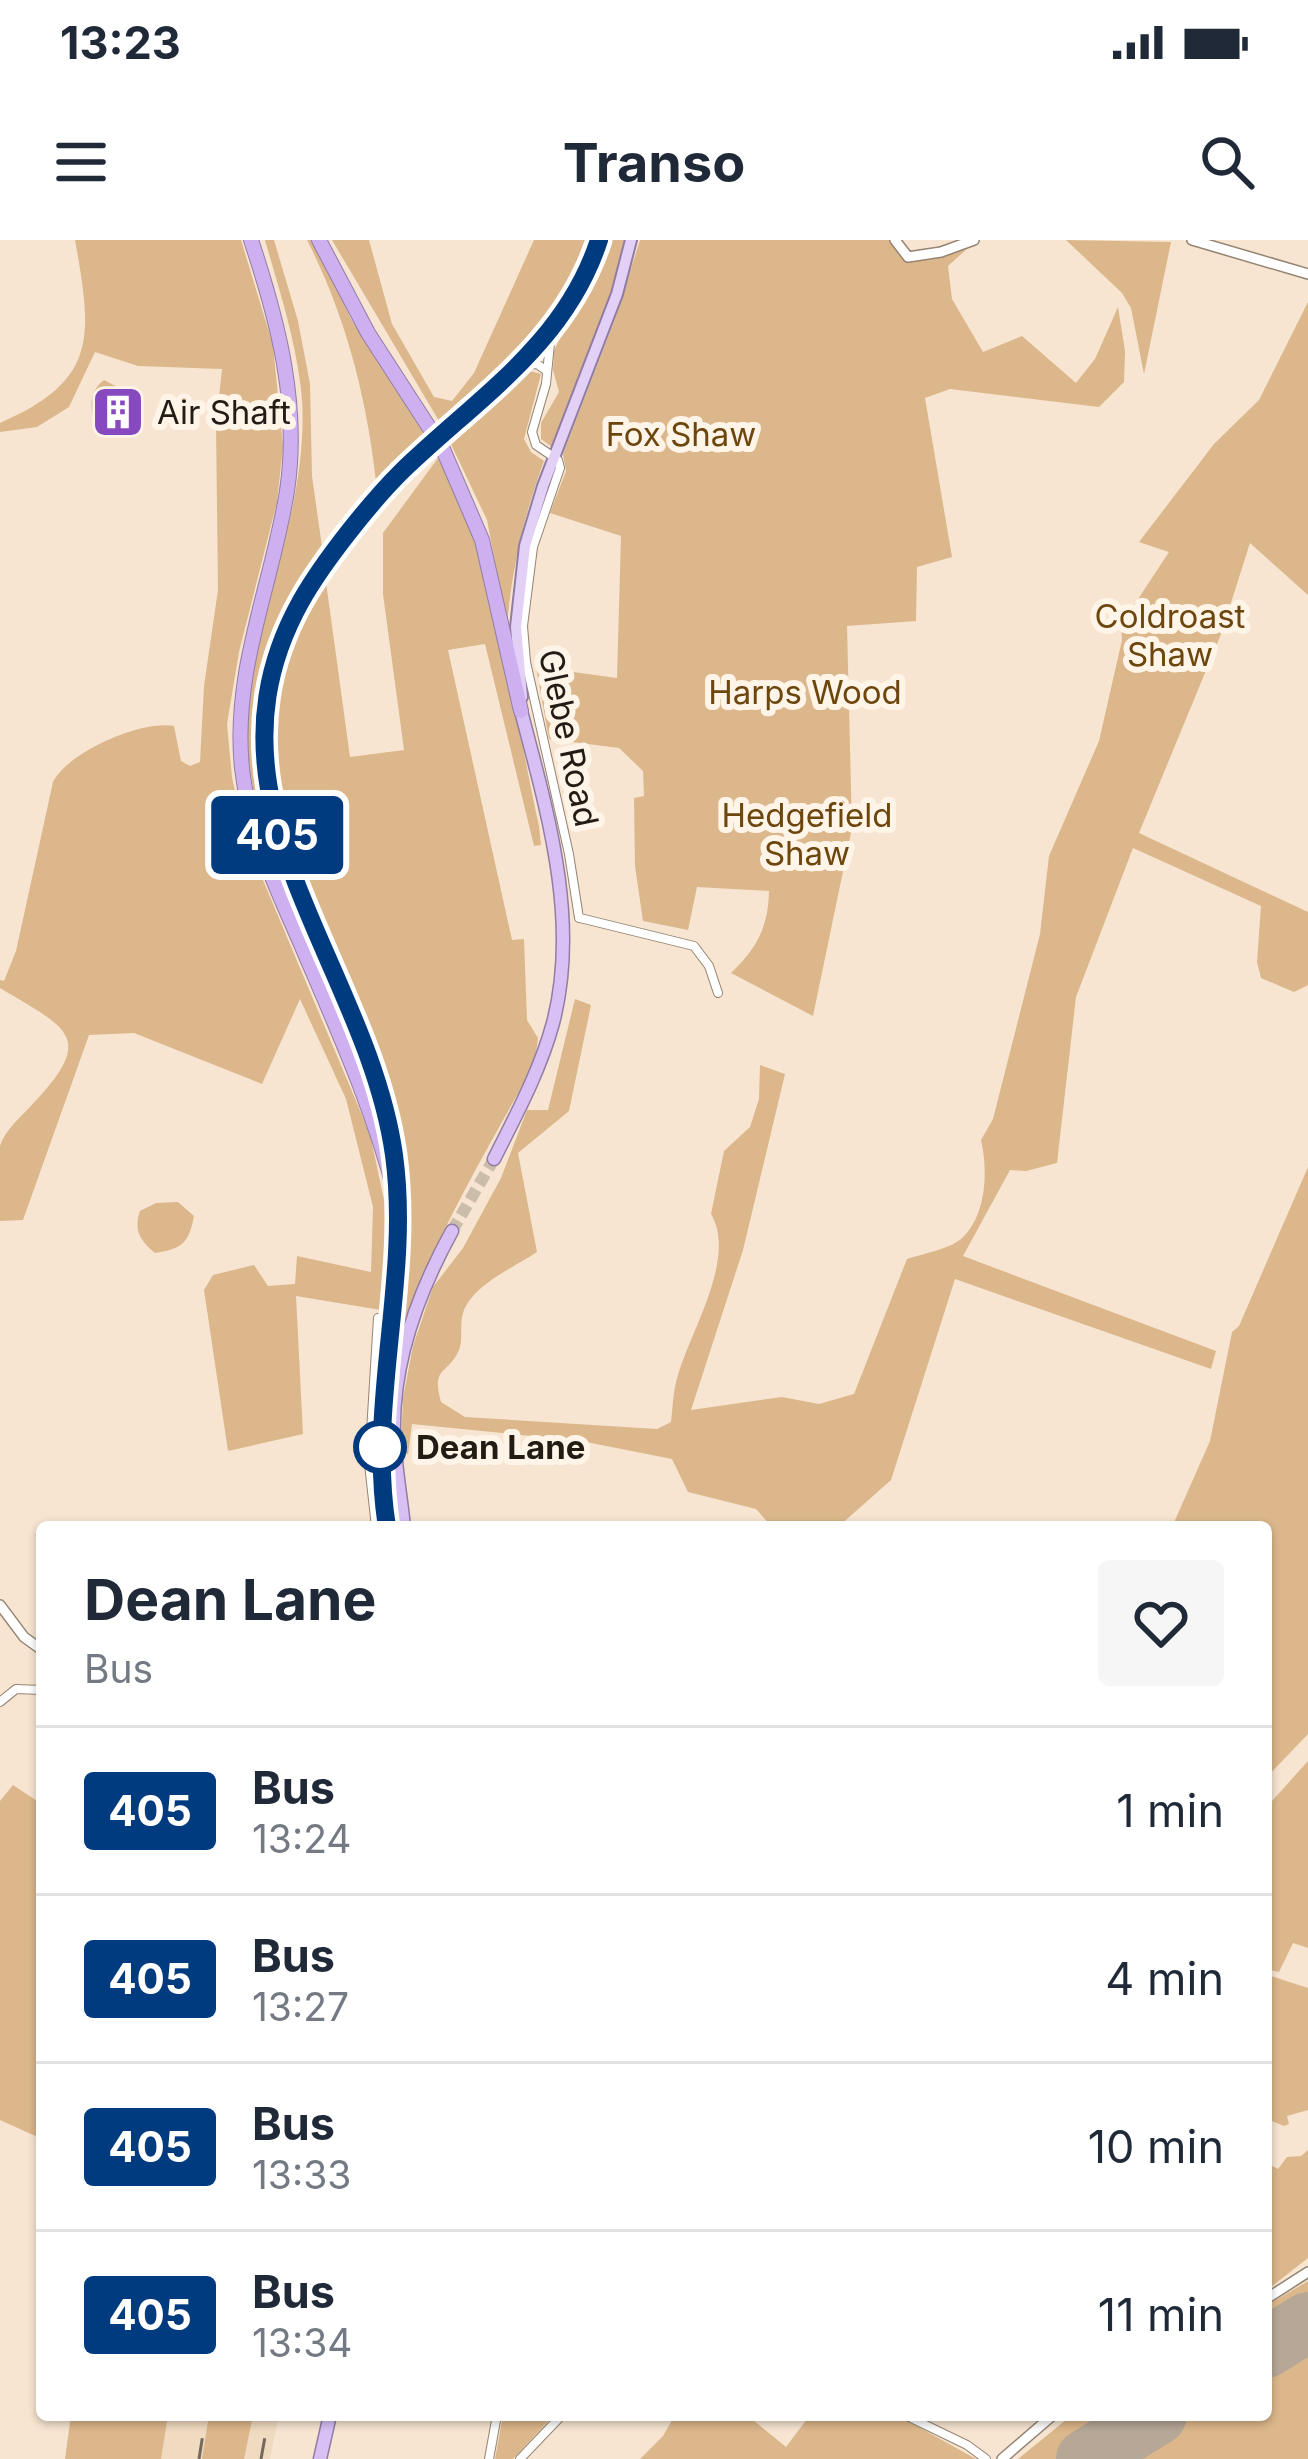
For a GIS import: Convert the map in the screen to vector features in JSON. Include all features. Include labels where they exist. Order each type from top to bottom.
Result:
[{"type":"highway","points":[[251,240],[281,350],[291,442],[283,512],[243,680],[242,772],[266,862],[360,1081],[396,1197],[395,1273],[381,1432],[387,1521]]},
{"type":"highway","points":[[320,240],[368,333],[442,447],[482,540],[554,857],[563,931],[562,974],[553,1022],[530,1085],[494,1159]]},
{"type":"highway","points":[[403,1521],[394,1431],[400,1366],[418,1306],[452,1231]]},
{"type":"highway","points":[[320,2459],[329,2421]]},
{"type":"main road","points":[[376,502],[402,471],[551,333],[574,297],[599,240]]},
{"type":"main road","points":[[521,711],[515,627],[521,566],[536,506],[617,294],[632,240]]},
{"type":"main road","points":[[324,567],[300,603],[275,665],[264,728],[265,770],[284,855],[378,1085],[394,1158],[396,1197]]},
{"type":"street","points":[[895,240],[908,257],[974,240]]},
{"type":"street","points":[[1192,240],[1308,274]]},
{"type":"street","name":"Glebe Road","points":[[551,333],[548,371],[532,432],[536,445],[554,456],[560,468],[539,523],[529,568],[524,644],[579,918]]},
{"type":"street","points":[[521,365],[537,364],[548,371]]},
{"type":"street","points":[[563,931],[575,926],[579,918],[694,946],[710,966],[718,994]]},
{"type":"street","points":[[375,1521],[369,1464],[378,1318]]},
{"type":"street","points":[[0,1605],[36,1646]]},
{"type":"street","points":[[0,1702],[16,1689],[36,1690]]},
{"type":"street","points":[[1272,2296],[1308,2272]]},
{"type":"street","points":[[489,2459],[496,2421]]},
{"type":"street","points":[[520,2459],[556,2421]]},
{"type":"street","points":[[917,2421],[986,2459]]},
{"type":"street","points":[[1002,2459],[1047,2421]]},
{"type":"shaded area","points":[[150,2421],[278,2421],[270,2459],[146,2459]]},
{"type":"green space","points":[[75,240],[241,240],[273,345],[283,447],[277,502],[239,652],[227,724],[232,777],[244,835],[370,1134],[387,1214],[381,1310],[296,1296],[303,1434],[228,1451],[204,1290],[213,1275],[254,1265],[268,1286],[295,1284],[297,1256],[371,1272],[373,1207],[346,1099],[300,999],[262,1084],[134,1033],[89,1035],[23,1220],[0,1221],[0,1146],[50,1084],[68,1050],[58,1026],[0,988],[16,951],[53,782],[74,760],[107,740],[160,725],[174,726],[181,761],[190,766],[200,762],[204,686],[218,590],[216,424],[222,369],[138,366],[95,352],[69,407],[37,427],[0,432],[0,423],[56,390],[72,372],[81,351],[84,303]]},
{"type":"green space","points":[[265,240],[274,240],[298,321],[310,384],[312,476],[323,554],[287,613],[267,661],[256,725],[258,773],[284,875],[363,1065],[363,1076],[286,900],[257,808],[249,761],[248,690],[292,510],[302,436],[297,364]]},
{"type":"green space","points":[[307,240],[314,240],[351,319],[426,437],[377,490],[354,362],[334,300]]},
{"type":"green space","points":[[332,240],[369,240],[392,324],[434,397],[452,401],[474,373],[534,240],[589,240],[561,296],[528,343],[442,426]]},
{"type":"green space","points":[[605,240],[624,240],[609,302],[552,447],[541,439],[541,423],[559,392],[554,351]]},
{"type":"green space","points":[[640,240],[890,240],[907,261],[935,259],[968,248],[948,266],[952,299],[983,352],[1022,336],[1076,383],[1095,359],[1118,307],[1124,382],[1099,407],[950,389],[925,398],[952,557],[917,567],[916,621],[847,626],[852,828],[813,1016],[731,973],[759,936],[769,891],[697,887],[688,930],[643,921],[635,866],[634,798],[644,796],[643,771],[619,748],[549,739],[536,667],[617,678],[621,536],[550,513],[566,471],[563,454]]},
{"type":"green space","points":[[1066,240],[1171,242],[1144,374],[1131,308],[1122,293]]},
{"type":"green space","name":"Coldroast Shaw","points":[[1308,302],[1308,595],[1250,543],[1221,634],[1139,833],[1308,912],[1308,985],[1294,992],[1261,978],[1257,962],[1261,906],[1133,848],[1076,997],[1057,1163],[1010,1170],[963,1256],[1216,1351],[1211,1369],[955,1279],[891,1480],[845,1521],[767,1521],[756,1509],[688,1492],[672,1459],[581,1441],[412,1424],[408,1455],[401,1446],[403,1398],[413,1346],[433,1287],[463,1248],[501,1178],[527,1110],[548,1110],[575,999],[591,1005],[569,1111],[518,1153],[537,1252],[494,1278],[468,1303],[460,1348],[439,1377],[441,1402],[465,1417],[657,1429],[671,1422],[678,1375],[715,1272],[718,1232],[711,1214],[724,1151],[750,1127],[759,1099],[760,1065],[785,1074],[743,1250],[691,1410],[782,1397],[819,1404],[854,1394],[907,1259],[961,1239],[981,1205],[985,1178],[981,1140],[993,1119],[1040,934],[1049,856],[1099,741],[1122,640],[1121,625],[1169,552],[1139,542],[1214,444],[1259,400]]},
{"type":"green space","points":[[530,371],[541,374],[524,439],[544,461],[520,542],[507,626],[487,520],[449,440]]},
{"type":"green space","points":[[104,380],[123,390],[132,407],[120,424],[97,430],[92,403]]},
{"type":"green space","points":[[438,458],[458,499],[489,589],[539,826],[541,845],[534,846],[485,644],[448,650],[512,940],[524,939],[527,1020],[538,1038],[535,1062],[435,1250],[392,1371],[405,1225],[402,1154],[366,1026],[277,797],[273,736],[279,673],[312,598],[326,582],[350,757],[404,750],[383,594],[383,533]]},
{"type":"green space","points":[[1308,1167],[1308,1734],[1272,1772],[1272,1521],[1175,1521],[1210,1441],[1232,1332],[1239,1326]]},
{"type":"green space","points":[[178,1202],[194,1216],[190,1233],[178,1247],[155,1253],[140,1235],[140,1211],[156,1203]]},
{"type":"green space","points":[[1308,1761],[1308,1948],[1293,1943],[1279,1972],[1272,1970],[1272,1801]]},
{"type":"green space","points":[[13,1785],[36,1800],[36,2136],[0,2120],[0,1801]]},
{"type":"green space","points":[[1272,1976],[1308,1988],[1308,2110],[1287,2116],[1289,2124],[1272,2121]]},
{"type":"green space","points":[[1308,2150],[1308,2258],[1272,2286],[1272,2166],[1278,2169],[1287,2157]]},
{"type":"green space","points":[[1308,2281],[1308,2459],[1018,2459],[1065,2421],[1272,2421],[1272,2302]]},
{"type":"green space","points":[[70,2421],[167,2421],[161,2459],[65,2459]]},
{"type":"green space","points":[[208,2421],[252,2421],[244,2459],[202,2459]]},
{"type":"green space","points":[[502,2421],[548,2421],[513,2459],[495,2459]]},
{"type":"green space","points":[[672,2421],[754,2421],[786,2447],[806,2421],[908,2421],[976,2459],[640,2459]]},
{"type":"runway","points":[[1272,2344],[1308,2322]]},
{"type":"runway","points":[[1086,2459],[1147,2421]]},
{"type":"tunnel","points":[[324,567],[376,502]]},
{"type":"tunnel","points":[[452,1231],[494,1159]]},
{"type":"railway","points":[[199,2459],[205,2421]]},
{"type":"railway","points":[[261,2459],[268,2421]]},
{"type":"bus line","name":"405","points":[[386,1521],[380,1447],[397,1232],[394,1158],[367,1052],[276,833],[265,770],[266,706],[282,643],[310,586],[388,485],[546,339],[574,297],[599,240]]},
{"type":"place","name":"Air Shaft","points":[[118,412]]},
{"type":"place","name":"Dean Lane","points":[[380,1447]]},
{"type":"park label","name":"Fox Shaw","points":[[681,434]]},
{"type":"park label","name":"Harps Wood","points":[[805,692]]},
{"type":"park label","name":"Hedgefield Shaw","points":[[807,834]]}]
